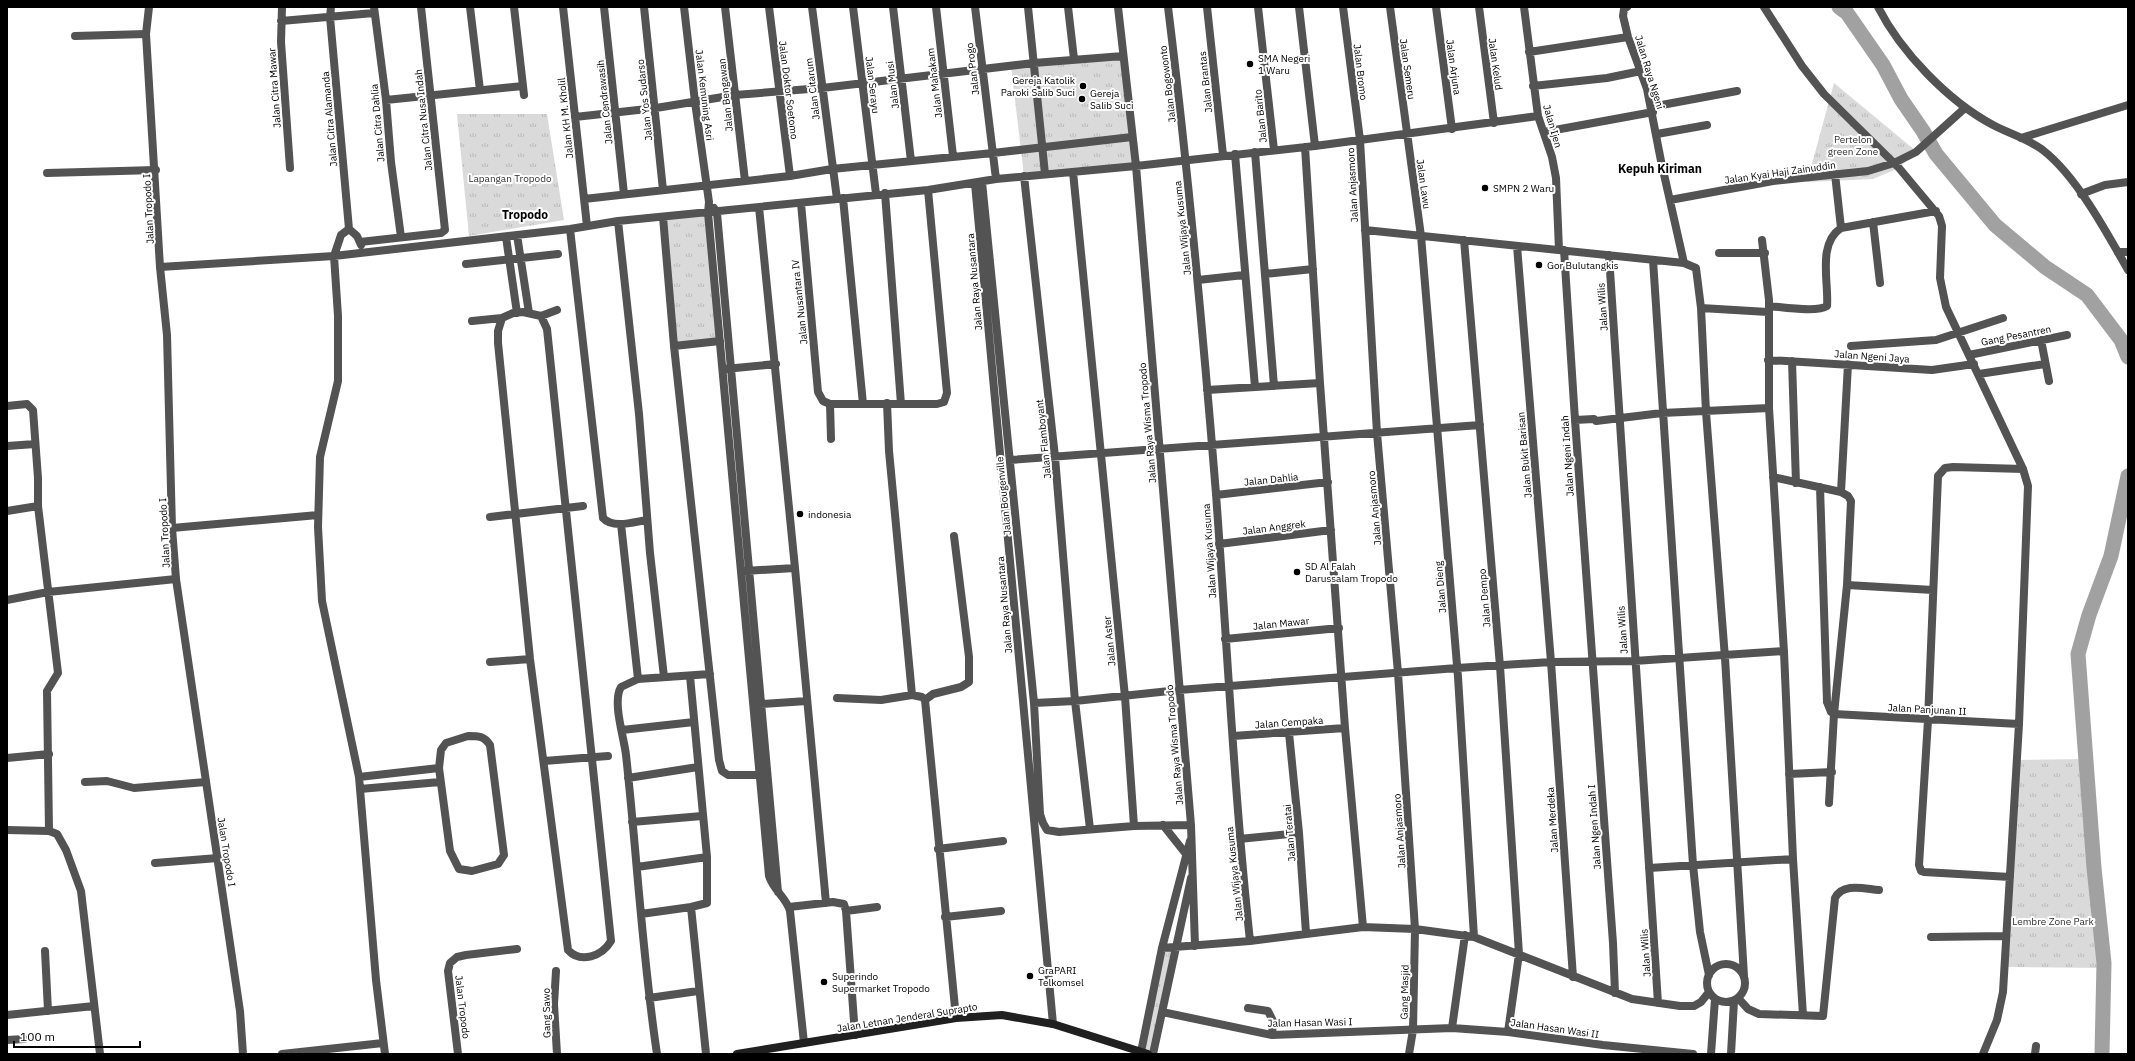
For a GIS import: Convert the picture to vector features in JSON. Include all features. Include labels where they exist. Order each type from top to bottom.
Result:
[{"type":"main road","name":"Jalan Letnan Jenderal Suprapto","points":[[737,1054],[956,1018],[1002,1015],[1053,1024],[1144,1053]]},
{"type":"street","name":"Jalan Tropodo I","points":[[148,7],[146,34],[156,170],[160,267],[167,335],[172,528],[176,579],[240,1011],[243,1054]]},
{"type":"street","name":"Jalan Citra Mawar","points":[[282,7],[281,42],[290,168]]},
{"type":"street","name":"Jalan Citra Alamanda","points":[[331,7],[330,17],[349,229]]},
{"type":"street","name":"Jalan Citra Nusa Indah","points":[[400,237],[441,233],[445,230],[421,7]]},
{"type":"street","points":[[470,7],[480,90]]},
{"type":"street","points":[[514,7],[524,95]]},
{"type":"street","name":"Jalan KH M. Kholil","points":[[563,7],[587,226]]},
{"type":"street","name":"Jalan Cendrawasih","points":[[604,7],[624,194]]},
{"type":"street","name":"Jalan Yos Sudarso","points":[[644,7],[656,108],[663,190]]},
{"type":"street","name":"Jalan Kemuning Asri","points":[[684,7],[694,102],[709,202]]},
{"type":"street","name":"Jalan Bengawan","points":[[725,7],[745,181]]},
{"type":"street","name":"Jalan Doktor Soetomo","points":[[769,7],[790,176]]},
{"type":"street","name":"Jalan Citarum","points":[[812,7],[832,169],[840,198],[863,404]]},
{"type":"street","name":"Jalan Serayu","points":[[853,7],[873,165],[880,194],[901,404]]},
{"type":"street","name":"Jalan Musi","points":[[893,7],[911,161]]},
{"type":"street","name":"Jalan Mahakam","points":[[936,7],[942,73],[953,156]]},
{"type":"street","name":"Jalan Progo","points":[[975,7],[981,69],[996,177]]},
{"type":"street","points":[[1028,7],[1046,174]]},
{"type":"street","points":[[1068,7],[1074,59]]},
{"type":"street","name":"Jalan Raya Wisma Tropodo","points":[[1118,7],[1136,166],[1194,866]]},
{"type":"street","name":"Jalan Bogowonto","points":[[1168,7],[1186,159]]},
{"type":"street","name":"Jalan Brantas","points":[[1207,7],[1223,155]]},
{"type":"street","name":"Jalan Barito","points":[[1258,7],[1274,150]]},
{"type":"street","points":[[1299,7],[1316,146]]},
{"type":"street","name":"Jalan Bromo","points":[[1343,7],[1360,140]]},
{"type":"street","name":"Jalan Semeru","points":[[1390,7],[1407,134]]},
{"type":"street","name":"Jalan Arjuna","points":[[1436,7],[1452,129]]},
{"type":"street","name":"Jalan Kelud","points":[[1479,7],[1494,123]]},
{"type":"street","name":"Jalan Ijen","points":[[1524,7],[1538,116],[1544,132],[1556,178],[1562,250]]},
{"type":"street","name":"Jalan Raya Ngeni","points":[[1627,7],[1623,11],[1628,37],[1641,71],[1652,110],[1684,263]]},
{"type":"street","points":[[1764,7],[1802,66],[1820,90],[1894,163],[1936,211],[1942,226],[1940,278],[1946,307],[1957,334],[1979,374],[2023,469],[2029,495],[2019,724],[2002,999],[1983,1054]]},
{"type":"street","points":[[1878,7],[1886,23],[1903,46],[1944,90],[1965,108],[1994,125],[2033,143],[2056,161],[2081,194],[2128,270]]},
{"type":"street","points":[[281,21],[330,17],[374,10]]},
{"type":"street","name":"Jalan Citra Dahlia","points":[[374,10],[386,100],[391,162],[400,237]]},
{"type":"street","points":[[75,36],[146,34]]},
{"type":"street","points":[[1529,52],[1628,37]]},
{"type":"street","points":[[575,117],[656,108],[735,95],[822,88],[1034,63],[1123,56]]},
{"type":"street","points":[[1533,86],[1607,78],[1641,71]]},
{"type":"street","points":[[386,100],[523,86]]},
{"type":"street","points":[[1544,132],[1737,91]]},
{"type":"street","points":[[2021,138],[2128,105]]},
{"type":"street","name":"Jalan Kyai Haji Zainuddin","points":[[1670,200],[1772,181],[1868,171],[1894,163],[1916,152],[1965,108]]},
{"type":"street","points":[[160,267],[362,253],[570,230],[618,222],[716,213],[840,198],[980,184],[996,177],[1136,166],[1186,159],[1316,146],[1452,129],[1538,116]]},
{"type":"street","points":[[1657,134],[1707,125]]},
{"type":"street","name":"Jalan Lawu","points":[[1407,134],[1421,236]]},
{"type":"street","points":[[584,199],[790,176],[832,169],[1132,137]]},
{"type":"street","name":"Jalan Anjasmoro","points":[[1360,140],[1377,433],[1398,673],[1415,926]]},
{"type":"street","points":[[1304,147],[1320,383],[1343,678],[1345,728],[1363,927]]},
{"type":"street","points":[[1255,152],[1274,386]]},
{"type":"street","points":[[1235,154],[1244,275],[1255,387]]},
{"type":"street","name":"Jalan Wijaya Kusuma","points":[[1186,159],[1212,445],[1228,687],[1250,941]]},
{"type":"street","points":[[47,173],[156,170]]},
{"type":"street","name":"Jalan Aster","points":[[1073,172],[1125,697],[1134,826]]},
{"type":"street","points":[[1835,174],[1841,228]]},
{"type":"street","name":"Jalan Flamboyant","points":[[1024,176],[1055,457],[1075,701],[1090,829]]},
{"type":"street","points":[[2081,194],[2105,185],[2128,182]]},
{"type":"street","name":"Jalan Bougenville","points":[[980,184],[1010,460],[1034,703],[1040,814],[1046,828],[1052,832],[1090,829]]},
{"type":"street","name":"Jalan Raya Nusantara","points":[[980,184],[1053,1024]]},
{"type":"street","points":[[831,439],[830,404],[937,404],[944,402],[947,396],[928,190]]},
{"type":"street","points":[[709,202],[716,213],[726,369],[745,571],[759,775],[769,876],[773,887],[789,907],[804,1043]]},
{"type":"street","points":[[709,202],[708,213],[720,341],[726,369]]},
{"type":"street","name":"Jalan Nusantara IV","points":[[801,203],[817,384],[821,398],[830,404]]},
{"type":"street","points":[[759,207],[776,364],[826,903]]},
{"type":"street","points":[[1701,308],[1824,308],[1827,306],[1827,250],[1831,237],[1841,228],[1936,211]]},
{"type":"street","points":[[663,217],[674,346],[722,771],[728,775],[769,774]]},
{"type":"street","points":[[618,222],[639,414],[647,520],[664,676]]},
{"type":"street","points":[[1873,222],[1880,283]]},
{"type":"street","points":[[362,253],[357,236],[349,229],[341,235],[334,256],[338,316],[338,381],[322,445],[318,473],[318,515],[322,601],[359,777],[385,1054]]},
{"type":"street","points":[[570,230],[603,518],[608,522],[622,524],[647,520]]},
{"type":"street","points":[[1365,230],[1684,263],[1694,267],[1697,271],[1701,308],[1706,412],[1724,654],[1745,988],[1736,1000],[1731,1054]]},
{"type":"street","points":[[517,235],[529,313]]},
{"type":"street","points":[[506,236],[517,313]]},
{"type":"street","name":"Jalan Dieng","points":[[1421,236],[1435,429],[1457,668],[1474,937]]},
{"type":"street","points":[[360,242],[400,237]]},
{"type":"street","name":"Jalan Dempo","points":[[1464,240],[1500,666],[1519,954],[1508,1032]]},
{"type":"street","points":[[1762,240],[1765,253],[1768,309],[1769,408],[1784,651],[1793,859],[1803,1015]]},
{"type":"street","name":"Jalan Bukit Barisan","points":[[1518,246],[1551,662]]},
{"type":"street","name":"Jalan Ngeni Indah","points":[[1562,250],[1592,661]]},
{"type":"street","points":[[2118,252],[2128,252]]},
{"type":"street","points":[[1719,253],[1765,253]]},
{"type":"street","points":[[466,264],[558,254]]},
{"type":"street","name":"Jalan Wilis","points":[[1609,255],[1634,661],[1658,1003]]},
{"type":"street","points":[[1653,260],[1693,865],[1700,932],[1709,974]]},
{"type":"street","points":[[1265,274],[1312,269]]},
{"type":"street","points":[[1198,280],[1244,275]]},
{"type":"street","points":[[472,321],[502,318],[517,313],[529,313],[541,316],[557,310]]},
{"type":"street","points":[[502,318],[498,331],[498,343],[530,659],[568,950],[572,954],[587,958],[601,952],[611,941],[567,508],[547,329],[541,316]]},
{"type":"street","points":[[1851,346],[1936,340],[2003,318]]},
{"type":"street","name":"Gang Pesantren","points":[[1969,354],[2067,335]]},
{"type":"street","points":[[2041,340],[2049,381]]},
{"type":"street","points":[[674,346],[720,341]]},
{"type":"street","name":"Jalan Ngeni Jaya","points":[[1768,360],[1932,370],[1974,364]]},
{"type":"street","points":[[1792,361],[1796,483]]},
{"type":"street","points":[[726,369],[776,364]]},
{"type":"street","points":[[1842,492],[1848,364]]},
{"type":"street","points":[[1979,374],[2045,364]]},
{"type":"street","points":[[1206,390],[1320,383]]},
{"type":"street","points":[[887,403],[888,451],[912,696]]},
{"type":"street","points":[[7,406],[27,404],[31,406],[38,478],[38,506],[58,673],[47,691],[49,831]]},
{"type":"street","points":[[1575,420],[1594,419],[1596,421],[1662,413],[1769,408]]},
{"type":"street","points":[[1010,460],[1480,425]]},
{"type":"street","points":[[7,446],[35,444]]},
{"type":"street","points":[[2010,877],[1924,872],[1919,868],[1928,720],[1938,476],[1945,468],[1953,467],[2023,469]]},
{"type":"street","points":[[1773,477],[1842,492],[1848,496],[1851,506],[1846,585],[1834,714],[1830,803]]},
{"type":"street","name":"Jalan Dahlia","points":[[1216,495],[1328,482]]},
{"type":"street","points":[[1820,487],[1827,702],[1830,712],[1834,714]]},
{"type":"street","points":[[7,511],[38,506]]},
{"type":"street","points":[[490,517],[583,506]]},
{"type":"street","points":[[172,528],[318,515]]},
{"type":"street","points":[[622,524],[638,679]]},
{"type":"street","name":"Jalan Anggrek","points":[[1219,544],[1331,530]]},
{"type":"street","points":[[925,700],[934,694],[961,687],[969,682],[969,657],[954,536]]},
{"type":"street","points":[[745,571],[795,568]]},
{"type":"street","points":[[745,571],[769,774],[778,892]]},
{"type":"street","points":[[7,600],[48,592],[176,579]]},
{"type":"street","points":[[1846,585],[1933,590]]},
{"type":"street","name":"Jalan Mawar","points":[[1225,639],[1339,628]]},
{"type":"street","points":[[1034,703],[1125,697],[1179,690],[1457,668],[1551,662],[1634,661],[1784,651]]},
{"type":"street","points":[[490,662],[530,659]]},
{"type":"street","name":"Jalan Ngen Indah I","points":[[1592,661],[1613,944],[1615,993]]},
{"type":"street","name":"Jalan Merdeka","points":[[1551,662],[1573,977]]},
{"type":"street","points":[[657,1054],[649,998],[628,778],[618,703],[619,691],[621,687],[638,679],[710,674]]},
{"type":"street","points":[[641,914],[708,903],[707,857],[690,676]]},
{"type":"street","points":[[837,698],[881,700],[912,696],[922,697],[925,700]]},
{"type":"street","points":[[925,700],[938,849],[956,1018]]},
{"type":"street","points":[[761,704],[807,701]]},
{"type":"street","name":"Jalan Panjunan II","points":[[1834,714],[2019,724]]},
{"type":"street","points":[[622,730],[694,722]]},
{"type":"street","name":"Jalan Cempaka","points":[[1233,736],[1345,728]]},
{"type":"street","name":"Jalan Teratai","points":[[1289,733],[1299,833],[1306,932]]},
{"type":"street","points":[[479,736],[485,738],[490,745],[504,855],[498,864],[472,871],[459,869],[454,863],[450,851],[438,768],[441,750],[446,743],[454,739],[479,736]]},
{"type":"street","points":[[7,758],[49,754]]},
{"type":"street","points":[[544,761],[608,756]]},
{"type":"street","points":[[628,778],[698,767]]},
{"type":"street","points":[[359,777],[438,768]]},
{"type":"street","points":[[1789,774],[1832,772]]},
{"type":"street","points":[[85,782],[107,781],[134,788],[206,782]]},
{"type":"street","points":[[360,789],[440,782]]},
{"type":"street","points":[[632,822],[702,816]]},
{"type":"street","points":[[1162,825],[1186,854]]},
{"type":"street","points":[[1090,829],[1134,826],[1191,825]]},
{"type":"street","points":[[7,830],[49,831],[56,834],[61,840],[81,891],[100,1054]]},
{"type":"street","points":[[1240,839],[1299,833]]},
{"type":"street","points":[[1144,1053],[1162,948],[1186,854],[1192,837]]},
{"type":"street","points":[[938,849],[1003,841]]},
{"type":"street","points":[[636,868],[707,857]]},
{"type":"street","points":[[155,863],[218,858]]},
{"type":"street","points":[[1649,868],[1793,859]]},
{"type":"street","points":[[1194,866],[1196,946]]},
{"type":"street","points":[[1153,1054],[1194,866]]},
{"type":"street","points":[[1744,976],[1740,970],[1730,964],[1718,966],[1709,974],[1707,980],[1709,992],[1715,999],[1721,1002],[1736,1000],[1748,1009],[1759,1014],[1823,1016],[1833,905],[1836,894],[1847,888],[1880,890]]},
{"type":"street","points":[[789,907],[841,902],[846,911],[855,1035]]},
{"type":"street","points":[[691,907],[698,991],[706,1054]]},
{"type":"street","points":[[846,911],[877,907]]},
{"type":"street","points":[[945,918],[1001,911]]},
{"type":"street","points":[[1162,948],[1250,941],[1306,932],[1363,927],[1415,926],[1474,937],[1632,999],[1694,1006],[1701,1002],[1709,992]]},
{"type":"street","name":"Gang Masjid","points":[[1409,1054],[1413,1030],[1415,926]]},
{"type":"street","points":[[1452,1028],[1465,935]]},
{"type":"street","points":[[1931,937],[2006,936]]},
{"type":"street","name":"Jalan Tropodo","points":[[458,1054],[448,971],[450,962],[457,957],[517,949]]},
{"type":"street","points":[[45,950],[48,1011]]},
{"type":"street","name":"Gang Sawo","points":[[556,971],[554,1004],[557,1054]]},
{"type":"street","points":[[649,998],[698,991]]},
{"type":"street","points":[[1711,1054],[1715,999]]},
{"type":"street","points":[[7,1015],[94,1006]]},
{"type":"street","points":[[1248,1008],[1268,1011],[1273,1021],[1272,1035]]},
{"type":"street","name":"Jalan Hasan Wasi I","points":[[1162,1012],[1272,1035],[1413,1030]]},
{"type":"street","name":"Jalan Hasan Wasi II","points":[[1413,1030],[1452,1028],[1508,1032],[1603,1045],[1693,1054]]},
{"type":"street","points":[[7,1040],[24,1039]]},
{"type":"street","points":[[282,1054],[383,1043]]},
{"type":"green space","points":[[1123,56],[1136,166],[1024,176],[1011,66]]},
{"type":"green space","name":"Pertelon green Zone","points":[[1834,83],[1916,151],[1899,168],[1873,179],[1807,182]]},
{"type":"green space","name":"Lapangan Tropodo","points":[[457,114],[547,114],[564,220],[469,236]]},
{"type":"green space","points":[[708,213],[720,341],[674,346],[663,217]]},
{"type":"green space","name":"Lembre Zone Park","points":[[2085,759],[2103,968],[2005,967],[2017,760]]},
{"type":"green space","points":[[1175,946],[1153,1054],[1143,1050],[1162,950]]},
{"type":"waterway","points":[[1839,7],[1847,13],[1883,65],[1901,99],[1923,131],[1936,154],[1995,225],[2045,267],[2087,295],[2121,340],[2128,357]]},
{"type":"waterway","points":[[2102,1054],[2104,963],[2094,868],[2078,654],[2089,615],[2111,556],[2128,476]]},
{"type":"place","name":"SMA Negeri 1 Waru","points":[[1250,64]]},
{"type":"place","name":"Gereja Katolik Paroki Salib Suci","points":[[1083,86]]},
{"type":"place","name":"Gereja Salib Suci","points":[[1082,99]]},
{"type":"place","name":"SMPN 2 Waru","points":[[1485,188]]},
{"type":"place","name":"Gor Bulutangkis","points":[[1539,265]]},
{"type":"place","name":"indonesia","points":[[800,514]]},
{"type":"place","name":"SD Al Falah Darussalam Tropodo","points":[[1297,572]]},
{"type":"place","name":"GraPARI Telkomsel","points":[[1030,976]]},
{"type":"place","name":"Superindo Supermarket Tropodo","points":[[824,982]]},
{"type":"district","name":"Kepuh Kiriman","points":[[1660,169]]},
{"type":"district","name":"Tropodo","points":[[525,215]]}]
